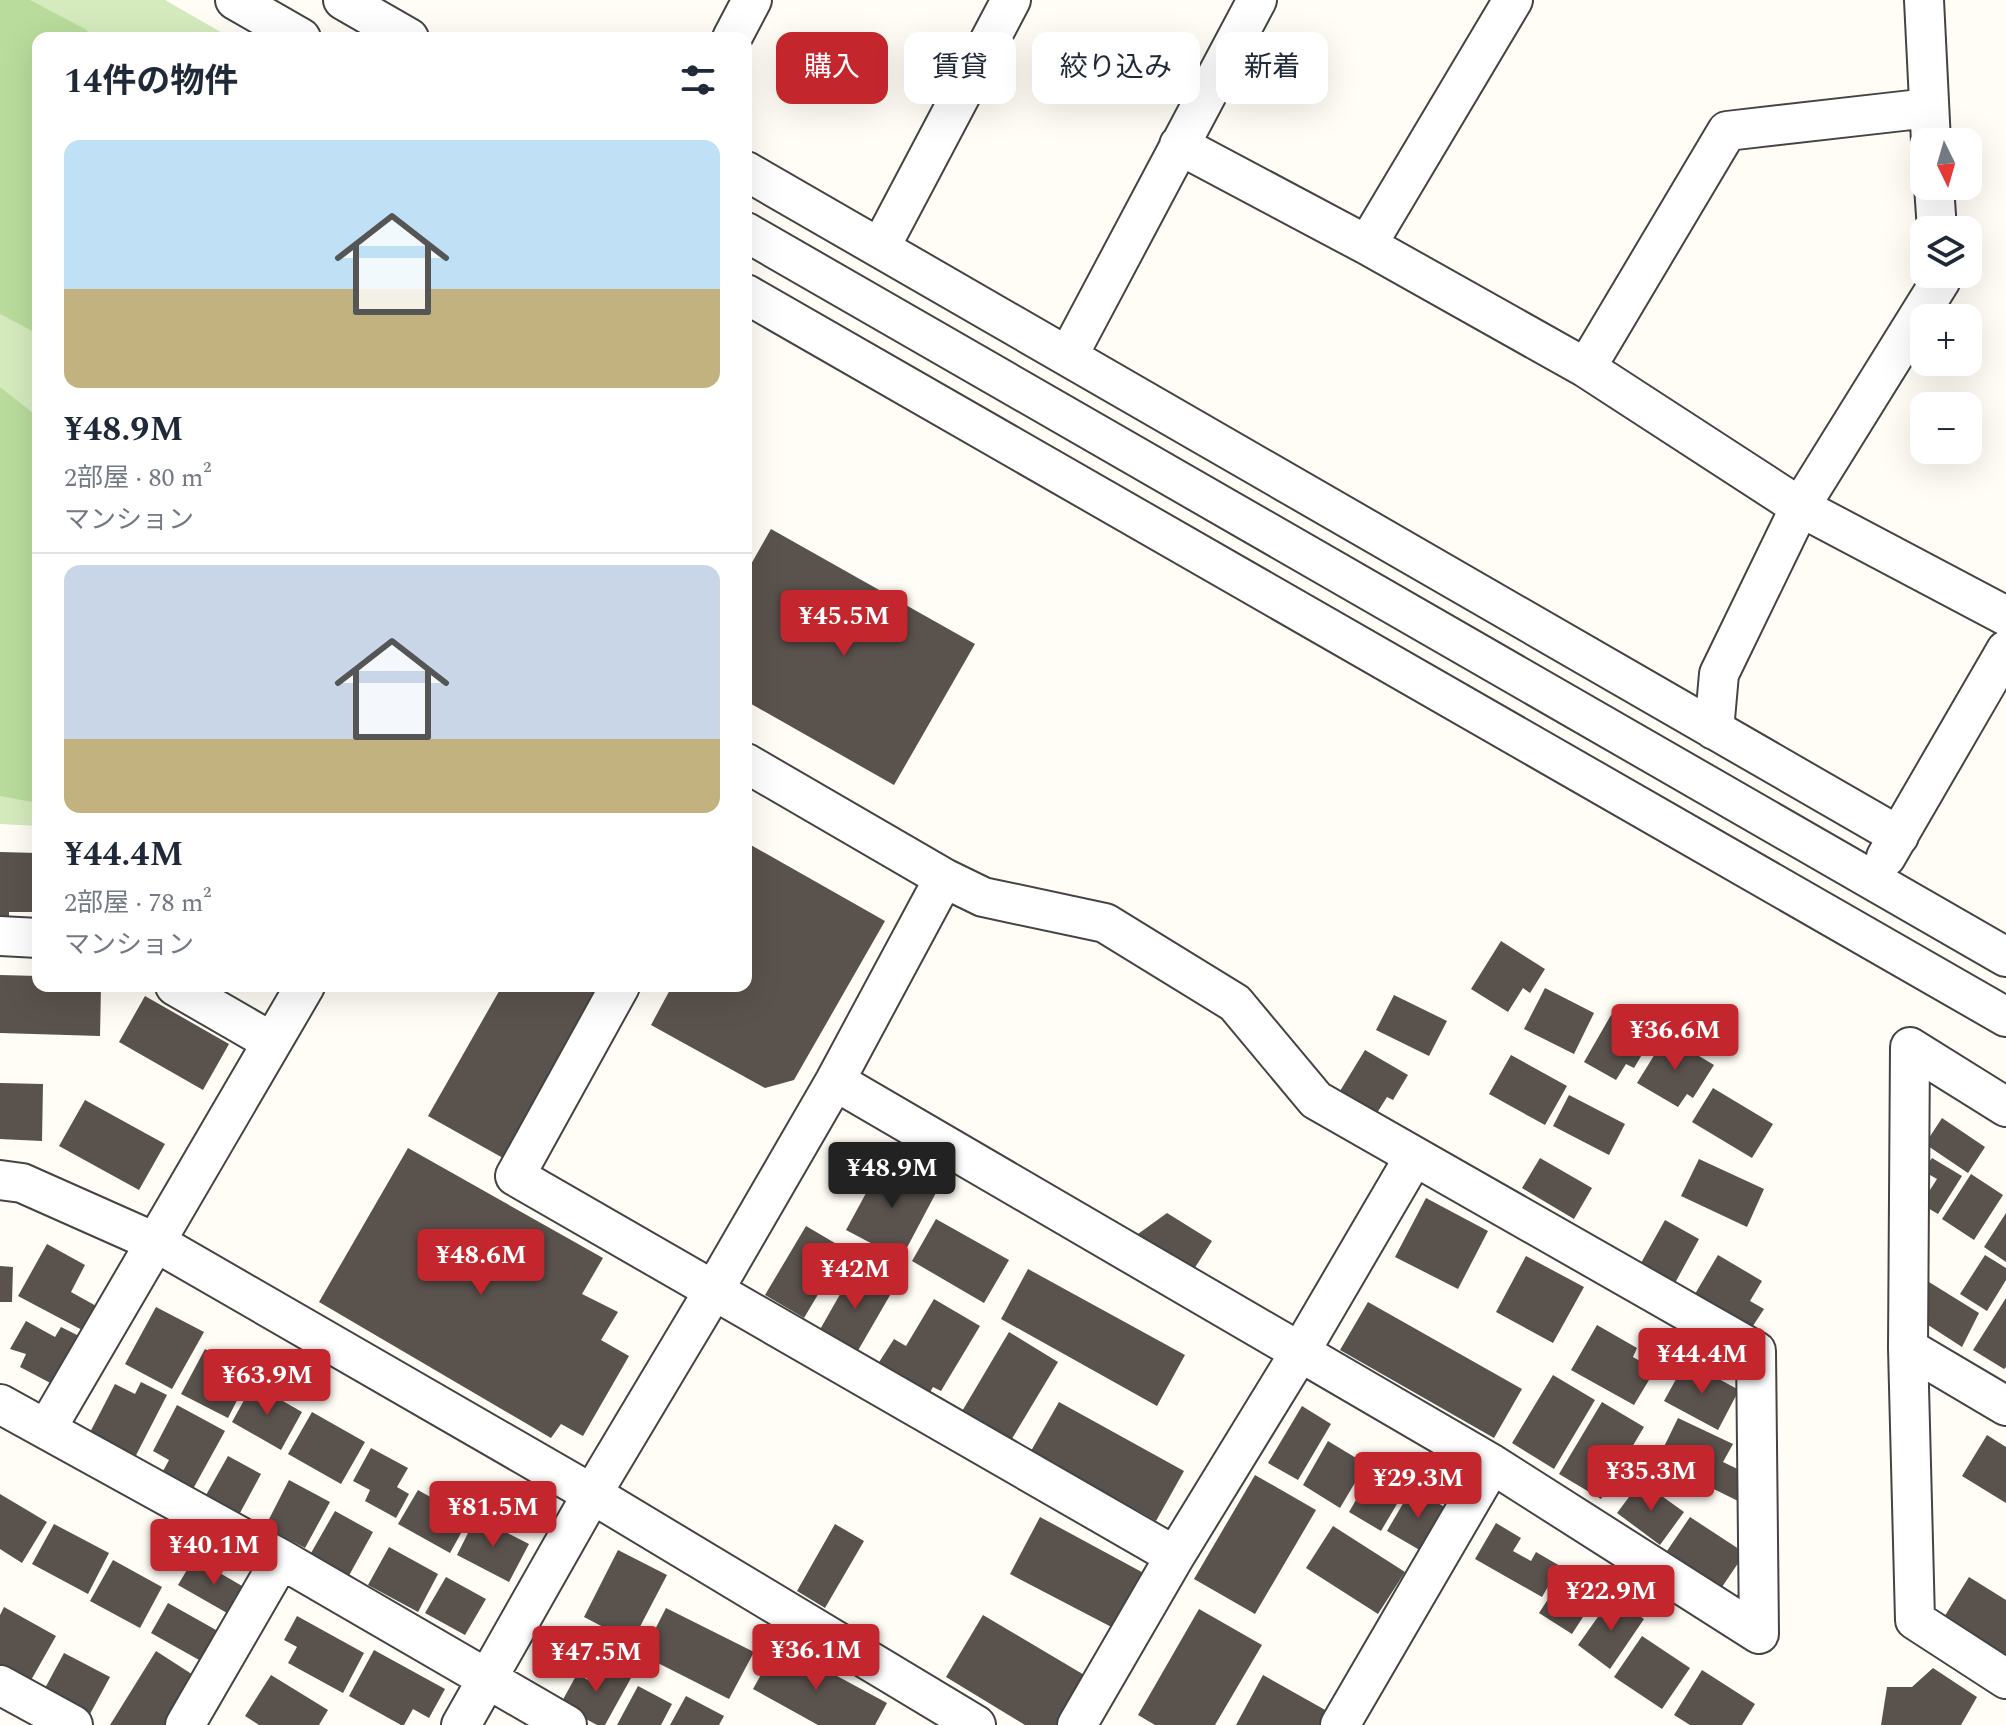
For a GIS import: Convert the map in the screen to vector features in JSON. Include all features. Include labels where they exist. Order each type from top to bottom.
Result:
[{"type":"street","points":[[235,0],[291,32]]},
{"type":"street","points":[[343,0],[399,32]]},
{"type":"street","points":[[735,32],[752,0]]},
{"type":"street","points":[[880,248],[1011,0]]},
{"type":"street","points":[[1068,356],[1257,0]]},
{"type":"street","points":[[1367,245],[1513,0]]},
{"type":"street","points":[[1586,368],[1727,131],[1930,125],[1924,0]]},
{"type":"street","points":[[1179,145],[1367,245],[1586,368],[1800,507],[2006,616]]},
{"type":"street","points":[[752,174],[1899,836]]},
{"type":"street","points":[[752,235],[2006,957]]},
{"type":"street","points":[[1714,730],[1719,674],[1800,507],[1936,288]]},
{"type":"street","points":[[752,297],[2006,1017]]},
{"type":"street","points":[[1872,879],[2006,650]]},
{"type":"street","points":[[752,766],[944,878],[983,897],[1105,923],[1235,1003],[1316,1100],[1756,1351],[1759,1634],[1492,1464],[835,1081]]},
{"type":"street","points":[[461,1725],[592,1494],[835,1081],[944,878]]},
{"type":"street","points":[[0,936],[32,938]]},
{"type":"street","points":[[185,992],[272,1042]]},
{"type":"street","points":[[47,1428],[301,992]]},
{"type":"street","points":[[617,992],[515,1176],[1175,1556]]},
{"type":"street","points":[[2006,1107],[1910,1047],[1908,1348],[1915,1620],[2006,1679]]},
{"type":"street","points":[[1077,1725],[1414,1157]]},
{"type":"street","points":[[0,1180],[22,1183],[157,1243],[592,1494],[976,1725]]},
{"type":"street","points":[[1908,1348],[2006,1406]]},
{"type":"street","points":[[0,1404],[281,1559],[567,1725]]},
{"type":"street","points":[[1340,1725],[1492,1464]]},
{"type":"street","points":[[185,1725],[281,1559]]},
{"type":"street","points":[[0,1685],[73,1725]]},
{"type":"green space","points":[[0,0],[165,0],[221,32],[32,32],[32,826],[0,824]]},
{"type":"green space","points":[[0,0],[30,0],[88,32],[32,32],[32,331],[0,314]]},
{"type":"green space","points":[[0,387],[32,412],[32,802],[0,796]]},
{"type":"building","points":[[771,529],[975,644],[894,785],[752,704],[752,562]]},
{"type":"building","points":[[752,846],[885,921],[794,1080],[765,1088],[651,1025],[669,992],[752,992]]},
{"type":"building","points":[[0,852],[32,853],[32,912],[9,912],[9,922],[0,922]]},
{"type":"building","points":[[1501,941],[1545,969],[1530,993],[1523,988],[1508,1012],[1471,989]]},
{"type":"building","points":[[0,975],[32,976],[32,992],[101,992],[100,1036],[0,1033]]},
{"type":"building","points":[[1545,988],[1594,1013],[1574,1054],[1524,1029]]},
{"type":"building","points":[[499,992],[597,992],[503,1158],[428,1116]]},
{"type":"building","points":[[1394,995],[1447,1021],[1429,1056],[1376,1030]]},
{"type":"building","points":[[145,996],[229,1044],[203,1090],[119,1042]]},
{"type":"building","points":[[1611,1015],[1652,1038],[1634,1068],[1626,1064],[1616,1080],[1584,1062]]},
{"type":"building","points":[[1666,1036],[1714,1065],[1693,1098],[1687,1094],[1678,1107],[1637,1083]]},
{"type":"building","points":[[1365,1050],[1408,1075],[1393,1100],[1387,1097],[1377,1113],[1340,1091]]},
{"type":"building","points":[[1511,1055],[1567,1086],[1545,1125],[1489,1094]]},
{"type":"building","points":[[0,1083],[43,1084],[42,1141],[0,1139]]},
{"type":"building","points":[[1713,1088],[1773,1124],[1752,1158],[1692,1122]]},
{"type":"building","points":[[1569,1095],[1625,1124],[1609,1155],[1553,1126]]},
{"type":"building","points":[[85,1100],[165,1144],[139,1190],[59,1146]]},
{"type":"building","points":[[1942,1118],[1985,1147],[1968,1173],[1925,1144]]},
{"type":"building","points":[[408,1148],[603,1258],[582,1294],[618,1312],[601,1340],[629,1356],[583,1436],[561,1424],[551,1438],[319,1302]]},
{"type":"building","points":[[1540,1158],[1592,1188],[1574,1219],[1522,1188]]},
{"type":"building","points":[[1932,1158],[1962,1176],[1938,1214],[1921,1204],[1937,1179],[1923,1171]]},
{"type":"building","points":[[1699,1159],[1764,1189],[1747,1227],[1681,1196]]},
{"type":"building","points":[[884,1160],[938,1189],[901,1259],[846,1230]]},
{"type":"building","points":[[1971,1174],[2003,1195],[1974,1240],[1942,1219]]},
{"type":"building","points":[[1426,1198],[1488,1231],[1458,1289],[1395,1257]]},
{"type":"building","points":[[1167,1213],[1212,1241],[1194,1269],[1138,1234]]},
{"type":"building","points":[[2006,1213],[2006,1262],[1984,1247]]},
{"type":"building","points":[[936,1219],[1009,1260],[984,1303],[912,1261]]},
{"type":"building","points":[[1665,1220],[1699,1239],[1675,1283],[1641,1263]]},
{"type":"building","points":[[806,1226],[845,1249],[804,1318],[765,1295]]},
{"type":"building","points":[[47,1244],[85,1265],[71,1292],[98,1307],[84,1331],[18,1296]]},
{"type":"building","points":[[1718,1255],[1762,1281],[1750,1301],[1764,1309],[1749,1332],[1692,1299]]},
{"type":"building","points":[[1985,1255],[2006,1268],[2006,1280],[1987,1311],[1960,1294]]},
{"type":"building","points":[[1526,1256],[1584,1287],[1553,1343],[1496,1312]]},
{"type":"building","points":[[0,1266],[13,1267],[12,1302],[0,1302]]},
{"type":"building","points":[[855,1268],[893,1290],[856,1354],[818,1333]]},
{"type":"building","points":[[1028,1269],[1185,1355],[1157,1406],[1001,1319]]},
{"type":"building","points":[[1929,1282],[1979,1313],[1962,1347],[1925,1323]]},
{"type":"building","points":[[2006,1298],[2006,1367],[2004,1369],[1973,1350]]},
{"type":"building","points":[[934,1299],[980,1326],[941,1391],[933,1387],[925,1401],[874,1370],[894,1339],[906,1346]]},
{"type":"building","points":[[1368,1302],[1522,1389],[1494,1438],[1340,1350]]},
{"type":"building","points":[[156,1307],[204,1332],[172,1389],[125,1364]]},
{"type":"building","points":[[26,1321],[55,1337],[61,1327],[83,1338],[58,1387],[20,1367],[26,1354],[10,1349]]},
{"type":"building","points":[[1597,1325],[1637,1348],[1633,1357],[1655,1370],[1634,1405],[1571,1370]]},
{"type":"building","points":[[1009,1332],[1058,1362],[1010,1442],[961,1413]]},
{"type":"building","points":[[205,1349],[251,1373],[228,1418],[181,1394]]},
{"type":"building","points":[[1686,1361],[1739,1390],[1718,1430],[1664,1401]]},
{"type":"building","points":[[1553,1375],[1595,1400],[1554,1469],[1512,1443]]},
{"type":"building","points":[[141,1382],[167,1395],[131,1465],[85,1442],[115,1384],[135,1394]]},
{"type":"building","points":[[253,1384],[302,1412],[281,1450],[232,1422]]},
{"type":"building","points":[[1059,1402],[1184,1471],[1156,1521],[1031,1451]]},
{"type":"building","points":[[1602,1402],[1644,1427],[1601,1499],[1559,1474]]},
{"type":"building","points":[[177,1405],[225,1431],[193,1489],[162,1473],[169,1460],[153,1451]]},
{"type":"building","points":[[1302,1406],[1331,1424],[1298,1480],[1268,1463]]},
{"type":"building","points":[[312,1412],[365,1442],[341,1484],[288,1454]]},
{"type":"building","points":[[1678,1418],[1733,1444],[1723,1462],[1750,1475],[1738,1501],[1657,1461]]},
{"type":"building","points":[[1987,1435],[2006,1447],[2006,1503],[1962,1476]]},
{"type":"building","points":[[1328,1441],[1366,1464],[1340,1508],[1303,1485]]},
{"type":"building","points":[[371,1448],[408,1468],[397,1487],[409,1494],[396,1518],[365,1501],[370,1490],[353,1481]]},
{"type":"building","points":[[228,1456],[261,1474],[240,1513],[206,1495]]},
{"type":"building","points":[[1389,1462],[1413,1477],[1381,1531],[1349,1512],[1371,1474],[1379,1478]]},
{"type":"building","points":[[1255,1475],[1316,1510],[1255,1614],[1194,1579]]},
{"type":"building","points":[[289,1480],[330,1502],[305,1548],[265,1527]]},
{"type":"building","points":[[1641,1481],[1684,1512],[1660,1545],[1617,1513]]},
{"type":"building","points":[[440,1488],[475,1508],[450,1553],[398,1524],[418,1490],[434,1499]]},
{"type":"building","points":[[1412,1488],[1448,1509],[1423,1552],[1387,1531]]},
{"type":"building","points":[[0,1494],[47,1522],[22,1563],[0,1549]]},
{"type":"building","points":[[335,1511],[373,1532],[346,1581],[307,1560]]},
{"type":"building","points":[[476,1517],[529,1544],[509,1582],[457,1555]]},
{"type":"building","points":[[1040,1517],[1151,1577],[1121,1632],[1010,1574]]},
{"type":"building","points":[[1690,1517],[1745,1553],[1722,1587],[1667,1551]]},
{"type":"building","points":[[1496,1523],[1521,1538],[1513,1551],[1531,1561],[1536,1552],[1560,1566],[1542,1597],[1475,1559]]},
{"type":"building","points":[[54,1524],[109,1553],[88,1594],[32,1564]]},
{"type":"building","points":[[835,1524],[864,1541],[825,1608],[797,1591]]},
{"type":"building","points":[[1333,1526],[1405,1572],[1378,1614],[1306,1568]]},
{"type":"building","points":[[389,1547],[438,1574],[418,1612],[368,1585]]},
{"type":"building","points":[[618,1550],[667,1575],[632,1642],[584,1617]]},
{"type":"building","points":[[194,1558],[249,1590],[234,1617],[178,1585]]},
{"type":"building","points":[[113,1560],[162,1587],[140,1628],[90,1601]]},
{"type":"building","points":[[1569,1567],[1601,1589],[1572,1634],[1539,1613]]},
{"type":"building","points":[[446,1577],[486,1599],[465,1635],[425,1613]]},
{"type":"building","points":[[1969,1577],[2006,1600],[2006,1663],[1941,1622]]},
{"type":"building","points":[[1612,1597],[1644,1619],[1610,1669],[1578,1645]]},
{"type":"building","points":[[168,1603],[225,1635],[208,1665],[151,1633]]},
{"type":"building","points":[[4,1607],[56,1636],[30,1682],[0,1665],[0,1615]]},
{"type":"building","points":[[666,1608],[754,1652],[729,1699],[642,1655]]},
{"type":"building","points":[[1199,1609],[1262,1645],[1215,1725],[1155,1725],[1138,1715]]},
{"type":"building","points":[[983,1615],[1091,1679],[1064,1725],[1025,1725],[946,1677]]},
{"type":"building","points":[[297,1616],[364,1653],[343,1693],[288,1663],[297,1647],[284,1640]]},
{"type":"building","points":[[1642,1636],[1690,1668],[1662,1709],[1614,1677]]},
{"type":"building","points":[[778,1644],[887,1703],[875,1725],[818,1725],[753,1689]]},
{"type":"building","points":[[374,1650],[445,1689],[429,1718],[413,1709],[401,1725],[349,1696]]},
{"type":"building","points":[[156,1651],[201,1680],[173,1725],[110,1725]]},
{"type":"building","points":[[64,1653],[110,1677],[90,1714],[44,1690]]},
{"type":"building","points":[[601,1662],[631,1678],[605,1725],[597,1725],[560,1705],[577,1674],[590,1681]]},
{"type":"building","points":[[1933,1668],[1977,1697],[1961,1725],[1881,1725],[1887,1687],[1912,1687]]},
{"type":"building","points":[[1702,1670],[1755,1704],[1742,1725],[1690,1725],[1674,1715]]},
{"type":"building","points":[[271,1675],[328,1710],[319,1725],[259,1725],[245,1716]]},
{"type":"building","points":[[1263,1675],[1327,1711],[1319,1725],[1236,1725]]},
{"type":"building","points":[[638,1686],[672,1704],[661,1725],[617,1725]]},
{"type":"building","points":[[686,1696],[724,1716],[719,1725],[670,1725]]}]
